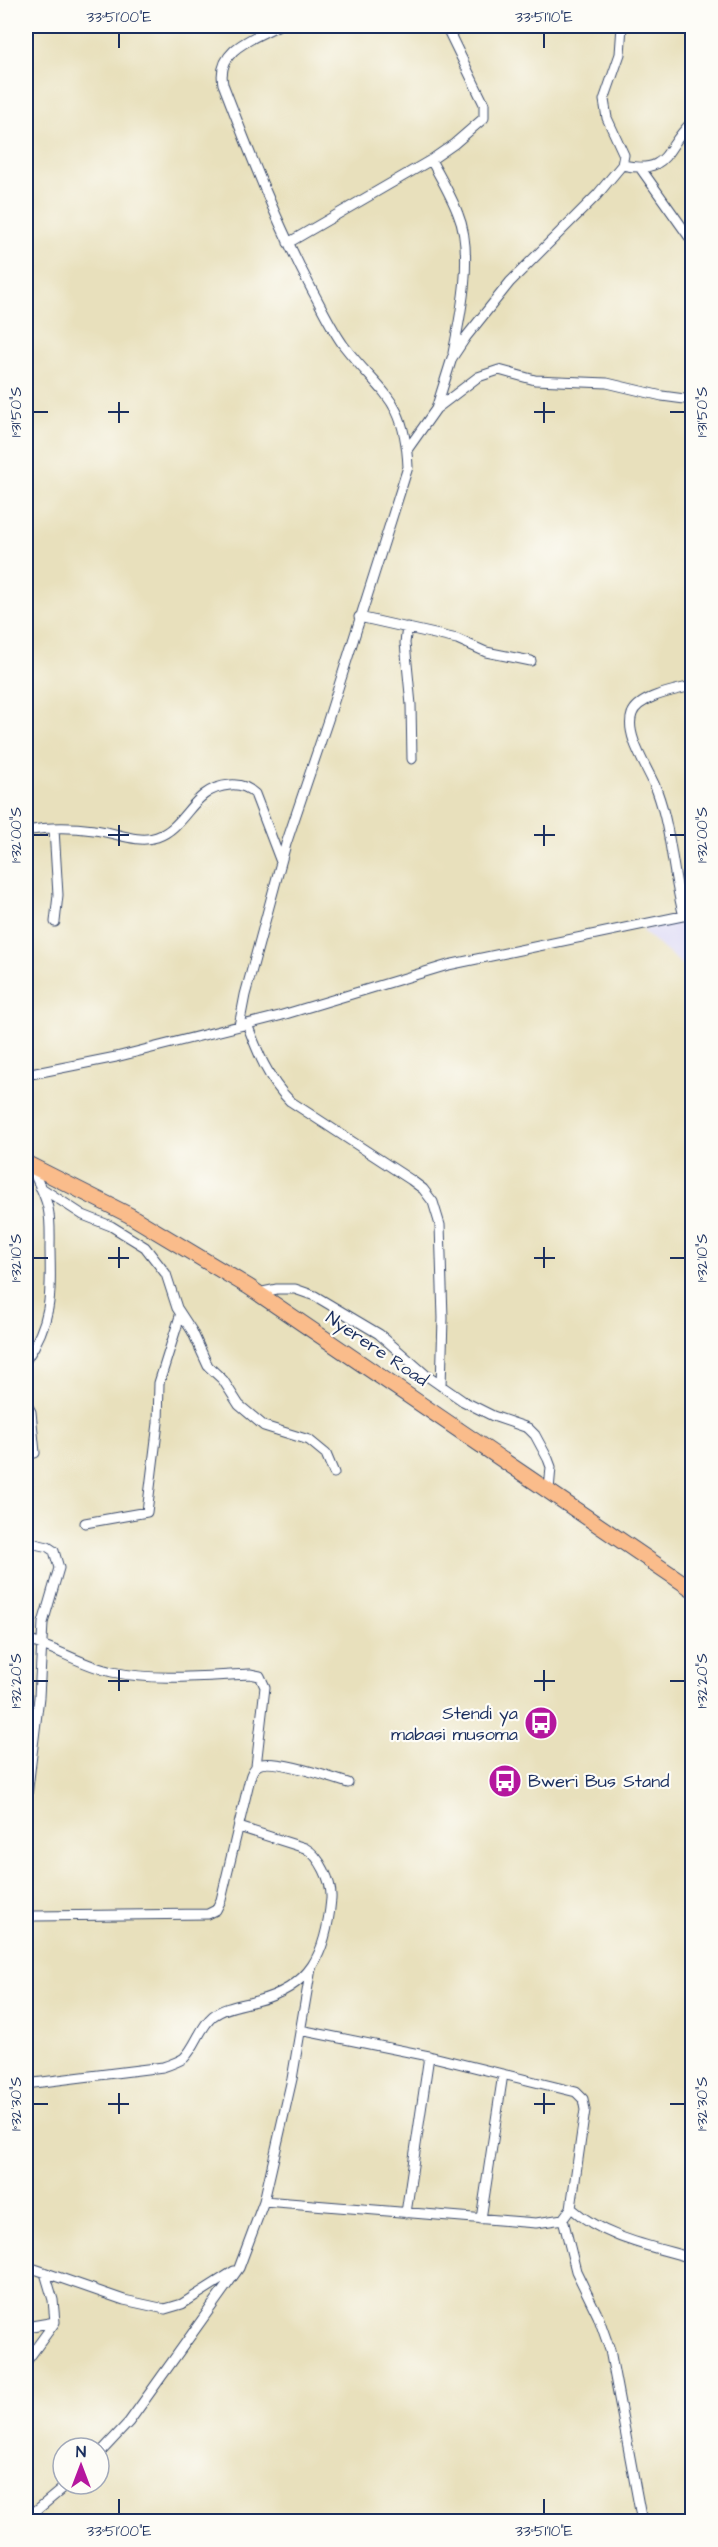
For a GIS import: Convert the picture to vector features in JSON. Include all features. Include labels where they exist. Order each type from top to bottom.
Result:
[{"type":"main road","name":"Nyerere Road","points":[[28,1164],[129,1215],[258,1293],[693,1589]]},
{"type":"street","points":[[277,26],[238,46],[225,60],[221,73],[248,149],[288,243],[344,345],[389,396],[400,415],[408,468],[280,862],[245,995],[243,1025],[265,1069],[277,1088],[290,1101],[411,1180],[423,1189],[433,1202],[441,1225],[443,1318],[441,1386]]},
{"type":"street","points":[[288,243],[431,160],[479,124],[485,111],[461,54],[446,26]]},
{"type":"street","points":[[452,358],[510,282],[555,238],[622,165],[624,155],[607,118],[604,100],[620,54],[622,26]]},
{"type":"street","points":[[622,165],[642,169],[660,162],[693,122]]},
{"type":"street","points":[[431,160],[459,214],[463,228],[464,303],[452,358],[436,409]]},
{"type":"street","points":[[642,169],[693,241]]},
{"type":"street","points":[[407,450],[436,409],[478,377],[499,370],[535,380],[607,383],[662,396],[693,400]]},
{"type":"street","points":[[359,617],[457,639],[486,652],[531,661]]},
{"type":"street","points":[[407,627],[405,653],[411,705],[412,759]]},
{"type":"street","points":[[26,1075],[116,1057],[243,1025],[448,965],[688,915],[676,885],[671,838],[656,789],[638,750],[631,714],[636,707],[651,698],[693,686]]},
{"type":"street","points":[[26,831],[94,830],[137,838],[155,838],[171,829],[203,795],[221,786],[236,785],[250,789],[255,794],[280,862]]},
{"type":"street","points":[[54,829],[58,895],[55,922]]},
{"type":"street","points":[[26,1360],[43,1330],[49,1308],[50,1216],[28,1164]]},
{"type":"street","points":[[39,1187],[83,1215],[111,1226],[145,1247],[166,1274],[180,1316],[192,1331],[208,1366],[223,1380],[239,1405],[264,1426],[309,1440],[326,1454],[334,1473]]},
{"type":"street","points":[[258,1293],[277,1289],[295,1289],[315,1296],[379,1334],[441,1386],[463,1401],[493,1416],[528,1428],[536,1435],[551,1467],[549,1490]]},
{"type":"street","points":[[85,1523],[147,1512],[158,1423],[159,1383],[180,1316]]},
{"type":"street","points":[[26,1402],[31,1412],[35,1453]]},
{"type":"street","points":[[26,1542],[48,1547],[54,1551],[58,1575],[45,1612],[39,1697],[26,1804]]},
{"type":"street","points":[[26,1640],[42,1644],[84,1664],[113,1672],[145,1676],[250,1674],[260,1676],[265,1687],[256,1766],[250,1778],[221,1900],[216,1910],[208,1914],[35,1916],[26,1918]]},
{"type":"street","points":[[256,1766],[264,1762],[348,1783]]},
{"type":"street","points":[[26,2084],[163,2067],[182,2060],[213,2016],[227,2008],[286,1991],[300,1981],[311,1968],[319,1952],[331,1895],[322,1867],[314,1853],[305,1848],[239,1827]]},
{"type":"street","points":[[111,2441],[129,2421],[239,2268],[264,2201],[311,1968]]},
{"type":"street","points":[[264,2201],[536,2223],[563,2219],[571,2208],[585,2110],[583,2099],[576,2092],[429,2056],[300,2030]]},
{"type":"street","points":[[406,2213],[429,2056]]},
{"type":"street","points":[[481,2220],[503,2074]]},
{"type":"street","points":[[571,2208],[588,2223],[610,2234],[693,2258]]},
{"type":"street","points":[[563,2219],[576,2271],[598,2316],[610,2350],[642,2522]]},
{"type":"street","points":[[26,2266],[140,2305],[165,2309],[182,2304],[239,2268]]},
{"type":"street","points":[[26,2362],[55,2322],[53,2300],[45,2273]]},
{"type":"street","points":[[26,2327],[55,2322]]},
{"type":"street","points":[[26,2519],[54,2496]]},
{"type":"shaded area","points":[[692,919],[692,973],[641,930]]},
{"type":"place","name":"Stendi ya mabasi musoma","points":[[541,1723]]},
{"type":"place","name":"Bweri Bus Stand","points":[[505,1781]]}]
